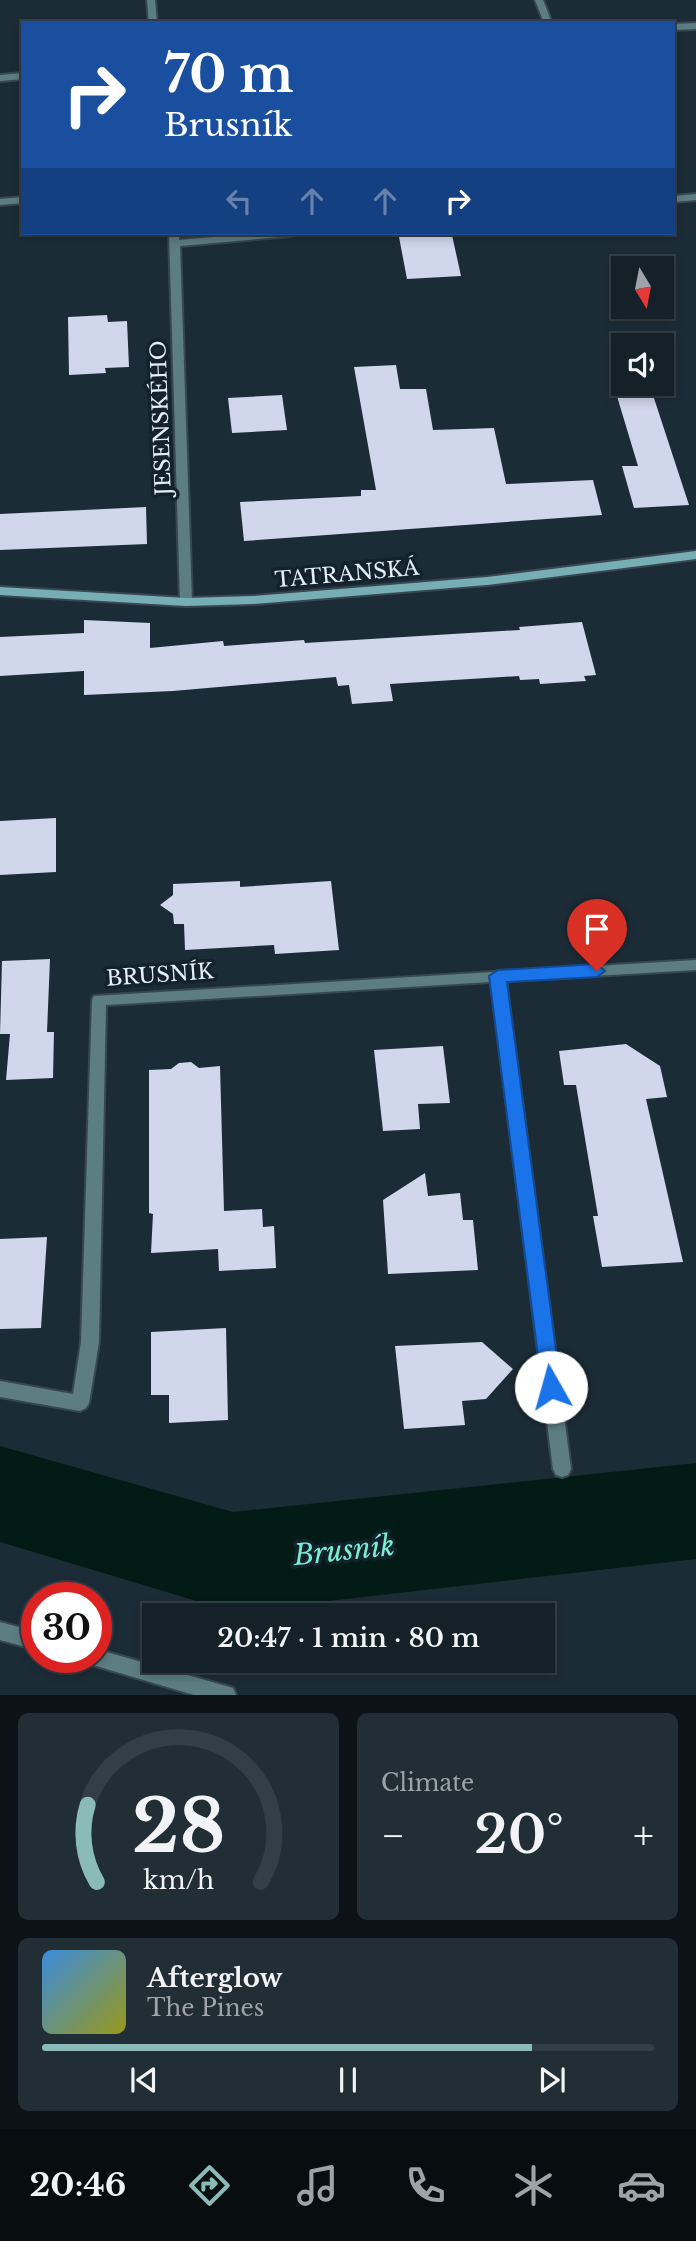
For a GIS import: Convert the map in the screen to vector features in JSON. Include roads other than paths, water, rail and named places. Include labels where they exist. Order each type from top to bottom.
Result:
[{"type":"main road","name":"TATRANSKÁ","points":[[0,591],[186,603],[395,590],[696,555]]},
{"type":"street","points":[[151,0],[153,21]]},
{"type":"street","points":[[539,0],[547,21]]},
{"type":"street","points":[[675,27],[696,26]]},
{"type":"street","points":[[0,78],[21,76]]},
{"type":"street","points":[[675,199],[696,197]]},
{"type":"street","points":[[0,202],[21,200]]},
{"type":"street","points":[[174,238],[244,235]]},
{"type":"street","name":"JESENSKÉHO","points":[[174,238],[186,603]]},
{"type":"street","name":"BRUSNÍK","points":[[0,1390],[80,1404],[90,1342],[99,1000],[696,965]]},
{"type":"street","points":[[498,976],[562,1469]]},
{"type":"street","points":[[0,1631],[21,1637]]},
{"type":"street","points":[[112,1662],[226,1695]]},
{"type":"waterway","name":"Brusník","points":[[0,1494],[233,1562],[696,1511]]}]
